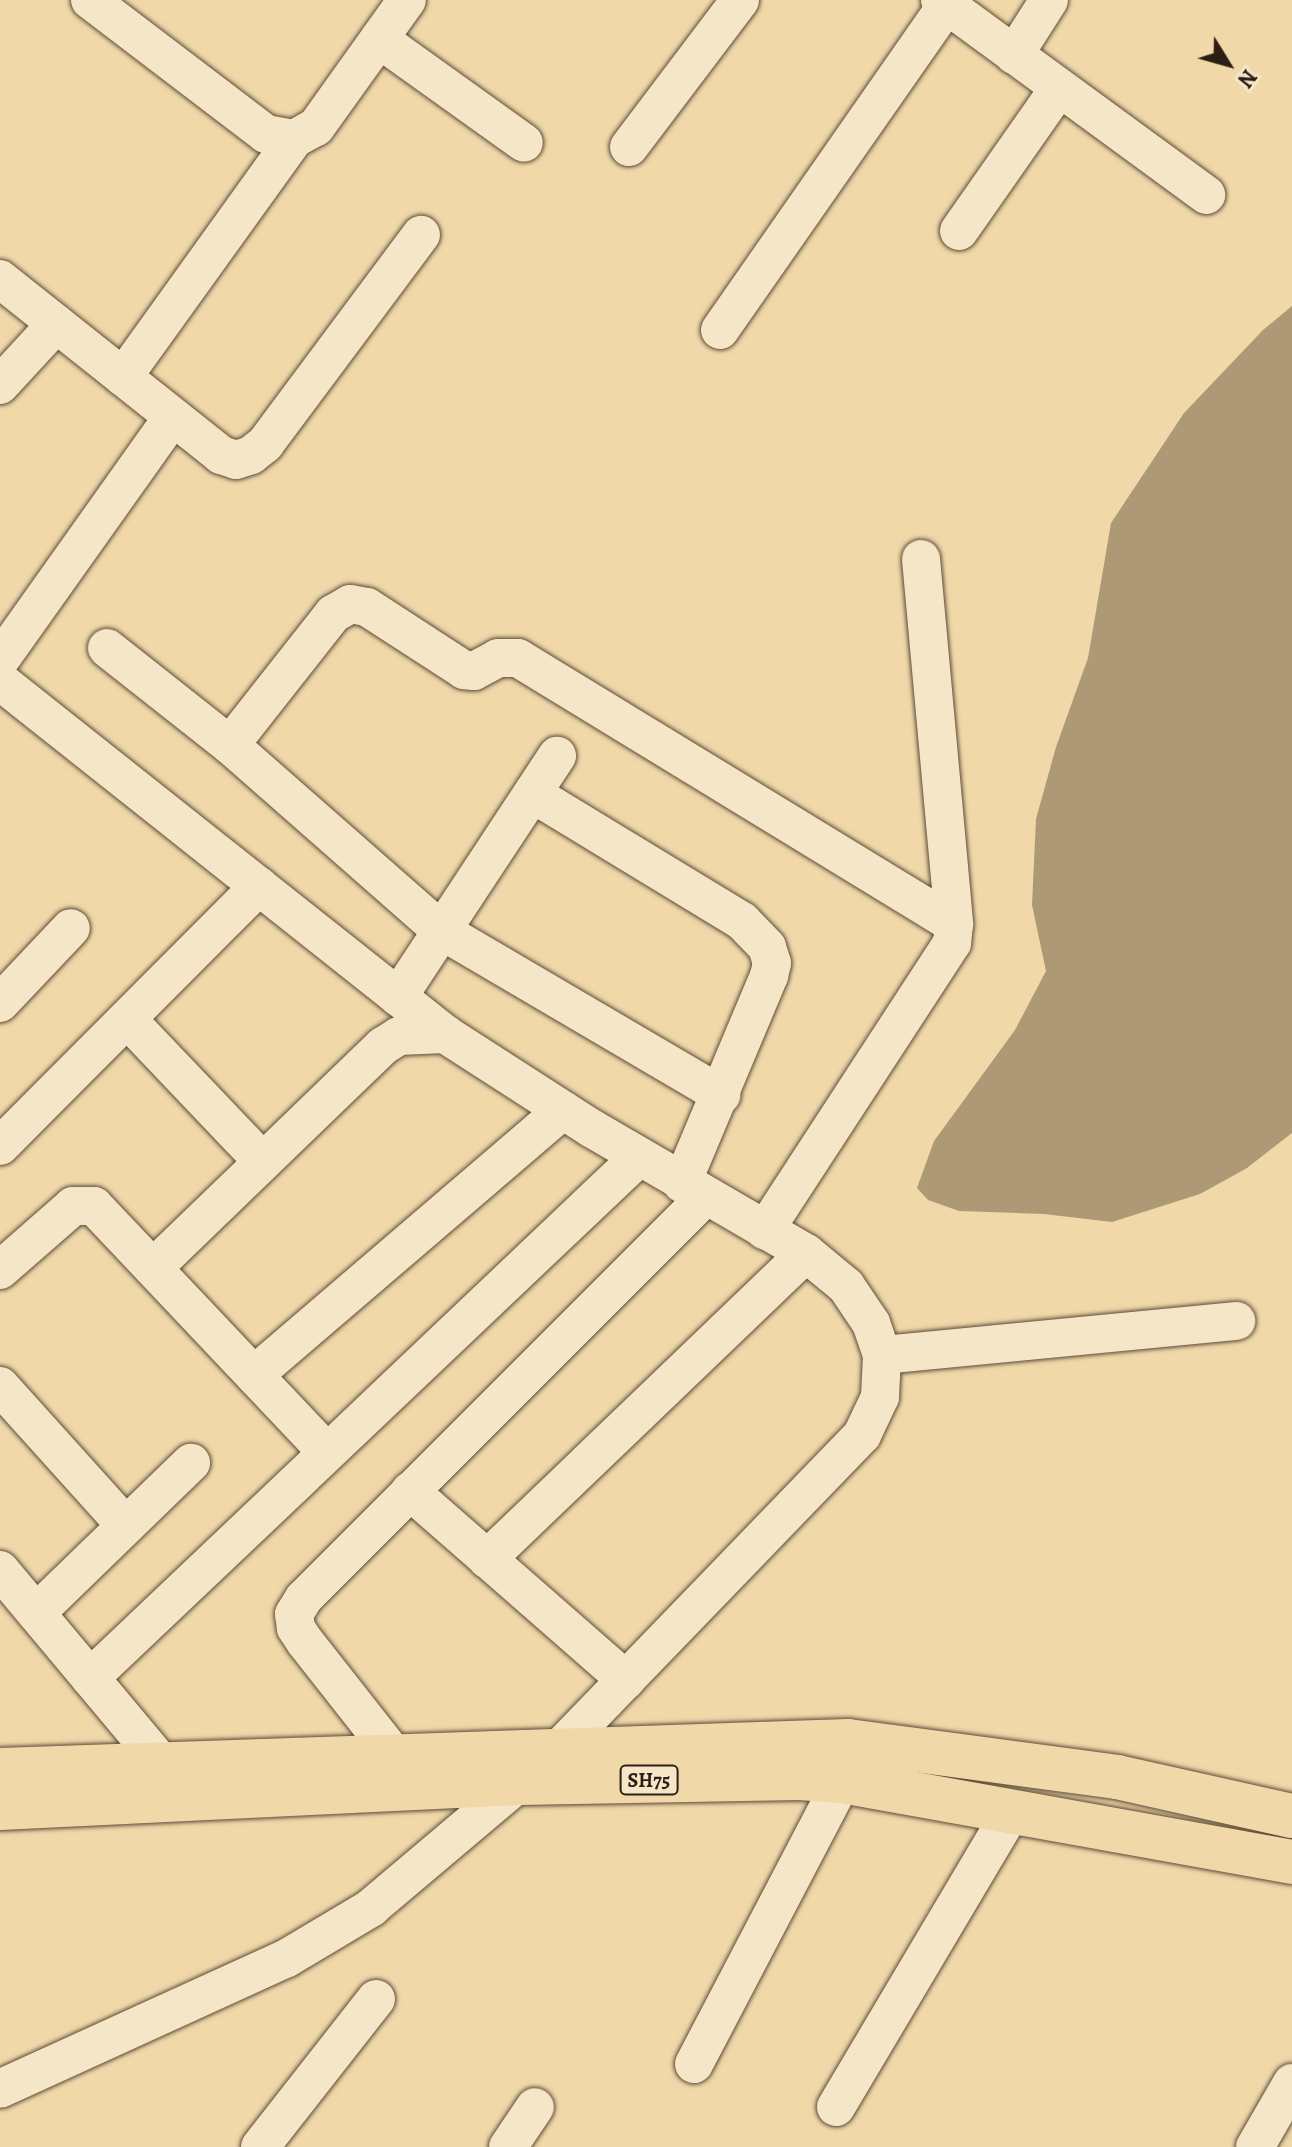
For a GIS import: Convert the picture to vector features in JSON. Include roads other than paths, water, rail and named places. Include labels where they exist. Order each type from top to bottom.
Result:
[{"type":"main road","name":"SH75","points":[[0,1770],[560,1748],[848,1741],[1117,1777],[1292,1816]]},
{"type":"main road","name":"SH75","points":[[0,1808],[519,1783],[770,1778],[842,1781],[1292,1862]]},
{"type":"street","points":[[90,0],[266,134],[294,139]]},
{"type":"street","points":[[123,377],[294,139],[316,127],[407,0]]},
{"type":"street","points":[[629,147],[740,0]]},
{"type":"street","points":[[1014,55],[1049,0]]},
{"type":"street","points":[[720,330],[943,3],[1206,195]]},
{"type":"street","points":[[379,39],[524,143]]},
{"type":"street","points":[[959,231],[1059,88]]},
{"type":"street","points":[[0,279],[221,455],[236,460],[251,455],[265,444],[421,235]]},
{"type":"street","points":[[0,385],[56,324]]},
{"type":"street","points":[[0,660],[173,417]]},
{"type":"street","points":[[765,1230],[952,943],[954,924],[921,559]]},
{"type":"street","points":[[230,745],[333,614],[350,604],[367,607],[464,670],[474,671],[498,658],[518,658],[954,924]]},
{"type":"street","points":[[107,648],[230,745],[442,931],[721,1095]]},
{"type":"street","points":[[0,681],[445,1034],[639,1157],[806,1253],[846,1286],[871,1323],[882,1355],[880,1397],[862,1435],[560,1748],[371,1908],[299,1951],[0,2089]]},
{"type":"street","points":[[398,997],[557,756]]},
{"type":"street","points":[[394,1755],[305,1642],[296,1628],[294,1614],[304,1598],[410,1491],[694,1190],[721,1095],[772,963],[767,947],[742,921],[533,794]]},
{"type":"street","points":[[0,1146],[259,886]]},
{"type":"street","points":[[1,1001],[71,928]]},
{"type":"street","points":[[127,1019],[263,1162]]},
{"type":"street","points":[[153,1268],[383,1046],[399,1036],[445,1034]]},
{"type":"street","points":[[254,1375],[563,1110]]},
{"type":"street","points":[[90,1678],[639,1157]]},
{"type":"street","points":[[6,1253],[73,1206],[94,1206],[327,1452]]},
{"type":"street","points":[[487,1559],[806,1253]]},
{"type":"street","points":[[882,1355],[1236,1321]]},
{"type":"street","points":[[0,1386],[126,1526]]},
{"type":"street","points":[[36,1613],[191,1463]]},
{"type":"street","points":[[410,1491],[626,1680]]},
{"type":"street","points":[[0,1570],[162,1764]]},
{"type":"street","points":[[694,2064],[842,1781]]},
{"type":"street","points":[[836,2107],[1011,1812]]},
{"type":"street","points":[[260,2147],[376,1999]]},
{"type":"street","points":[[1255,2147],[1292,2083]]},
{"type":"street","points":[[508,2147],[535,2107]]}]
